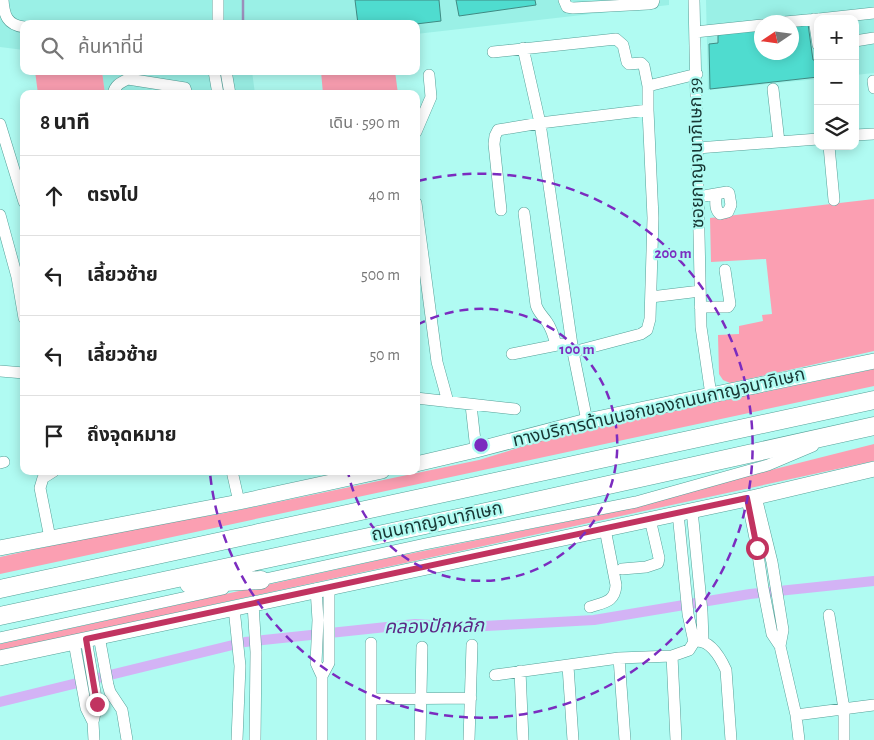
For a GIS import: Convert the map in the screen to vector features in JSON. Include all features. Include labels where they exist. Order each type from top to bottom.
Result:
[{"type":"highway","name":"ถนนกาญจนาภิเษก","points":[[0,589],[874,400]]},
{"type":"highway","name":"ถนนกาญจนาภิเษก","points":[[0,616],[510,507],[874,426]]},
{"type":"highway","points":[[138,586],[261,580]]},
{"type":"main road","name":"ทางบริการด้านนอกของถนนกาญจนาภิเษก","points":[[420,463],[587,421],[874,360]]},
{"type":"main road","points":[[0,658],[752,498],[874,469]]},
{"type":"main road","points":[[0,548],[240,502],[339,476]]},
{"type":"street","points":[[4,0],[4,11],[8,22],[20,26]]},
{"type":"street","points":[[218,0],[218,20]]},
{"type":"street","points":[[564,0],[567,7],[574,8],[609,3],[648,4],[654,3],[654,0]]},
{"type":"street","name":"ซอยกาญจนาภิเษก 39","points":[[694,0],[697,74],[700,307],[711,395]]},
{"type":"street","points":[[855,15],[874,13]]},
{"type":"street","points":[[799,21],[814,19]]},
{"type":"street","points":[[695,32],[754,26]]},
{"type":"street","points":[[859,40],[874,38]]},
{"type":"street","points":[[493,52],[616,39],[623,44],[629,64],[641,63],[644,66],[648,86],[653,218],[650,319],[647,330],[641,334],[573,347],[556,345],[512,354]]},
{"type":"street","points":[[523,48],[540,123],[573,347],[587,421]]},
{"type":"street","points":[[648,86],[697,74]]},
{"type":"street","points":[[215,75],[217,90]]},
{"type":"street","points":[[227,75],[229,90]]},
{"type":"street","points":[[420,123],[431,97],[429,75]]},
{"type":"street","points":[[114,90],[120,83],[128,79],[185,88],[186,90]]},
{"type":"street","points":[[873,81],[874,88]]},
{"type":"street","points":[[773,89],[778,142]]},
{"type":"street","points":[[501,210],[495,136],[498,130],[648,110]]},
{"type":"street","points":[[0,124],[20,189]]},
{"type":"street","points":[[859,136],[874,134]]},
{"type":"street","points":[[697,148],[814,139]]},
{"type":"street","points":[[829,150],[834,200]]},
{"type":"street","points":[[698,197],[716,194]]},
{"type":"street","points":[[524,212],[536,305],[553,333],[556,345]]},
{"type":"street","points":[[0,215],[20,295]]},
{"type":"street","points":[[420,233],[437,362],[448,402]]},
{"type":"street","points":[[700,307],[728,307],[730,304],[725,270]]},
{"type":"street","points":[[651,297],[700,291]]},
{"type":"street","points":[[0,370],[20,372]]},
{"type":"street","points":[[420,398],[515,409]]},
{"type":"street","points":[[471,405],[476,450]]},
{"type":"street","points":[[0,638],[425,544],[636,502],[768,464],[844,433]]},
{"type":"street","points":[[48,475],[43,478],[40,488],[50,538]]},
{"type":"street","points":[[233,475],[240,502]]},
{"type":"street","points":[[752,498],[763,588],[773,596]]},
{"type":"street","points":[[752,498],[772,562],[773,596],[783,630],[780,646],[796,715],[798,740]]},
{"type":"street","points":[[496,675],[619,658],[672,656],[689,650],[699,642],[702,612],[700,590],[685,512]]},
{"type":"street","points":[[685,512],[688,614],[699,642],[718,656],[726,670],[732,740]]},
{"type":"street","points":[[622,569],[646,567],[658,563],[650,519]]},
{"type":"street","points":[[590,607],[612,598],[615,593],[616,585],[605,529]]},
{"type":"street","points":[[322,588],[323,644],[329,663],[322,676],[322,740]]},
{"type":"street","points":[[253,604],[256,635],[254,740]]},
{"type":"street","points":[[234,608],[240,666],[237,740]]},
{"type":"street","points":[[829,615],[844,709],[844,740]]},
{"type":"street","points":[[87,639],[104,668],[110,692],[122,710],[127,740]]},
{"type":"street","points":[[87,639],[97,704],[94,740]]},
{"type":"street","points":[[87,639],[80,674],[86,708],[94,722]]},
{"type":"street","points":[[371,643],[372,740]]},
{"type":"street","points":[[470,740],[472,645]]},
{"type":"street","points":[[420,740],[422,647]]},
{"type":"street","points":[[672,656],[676,740]]},
{"type":"street","points":[[619,658],[625,740]]},
{"type":"street","points":[[568,666],[573,740]]},
{"type":"street","points":[[520,671],[523,740]]},
{"type":"street","points":[[371,699],[471,698]]},
{"type":"street","points":[[796,715],[874,705]]},
{"type":"shaded area","points":[[0,0],[669,0],[669,5],[420,34],[420,20],[20,20],[20,50],[0,47]]},
{"type":"shaded area","points":[[706,0],[874,0],[874,73],[859,75],[859,15],[814,15],[814,79],[708,90]]},
{"type":"shaded area","points":[[36,75],[103,75],[104,90],[37,90]]},
{"type":"shaded area","points":[[103,75],[253,75],[254,90],[104,90]]},
{"type":"shaded area","points":[[321,75],[396,75],[397,90],[323,90]]},
{"type":"shaded area","points":[[874,199],[874,351],[730,383],[723,380],[719,374],[718,335],[739,334],[739,326],[763,321],[762,315],[772,314],[766,259],[711,262],[710,218]]},
{"type":"shaded area","points":[[874,369],[874,386],[0,574],[0,557],[140,526],[220,514],[407,475],[420,475],[420,472],[479,460],[560,435]]},
{"type":"shaded area","points":[[874,444],[874,461],[0,651],[0,644],[379,560],[633,508],[739,478]]},
{"type":"building","points":[[355,0],[439,0],[441,21],[420,24],[420,20],[358,20]]},
{"type":"building","points":[[456,0],[535,0],[536,5],[459,16]]},
{"type":"building","points":[[808,24],[814,60],[814,77],[710,89],[709,44],[718,43],[718,35],[754,30],[754,60],[799,60],[799,25]]},
{"type":"waterway","points":[[243,0],[243,20]]},
{"type":"waterway","name":"คลองปักหลัก","points":[[0,702],[245,642],[415,624],[467,627],[594,620],[750,594],[874,581]]},
{"type":"route","points":[[97,704],[86,639],[747,498],[757,548]]}]
